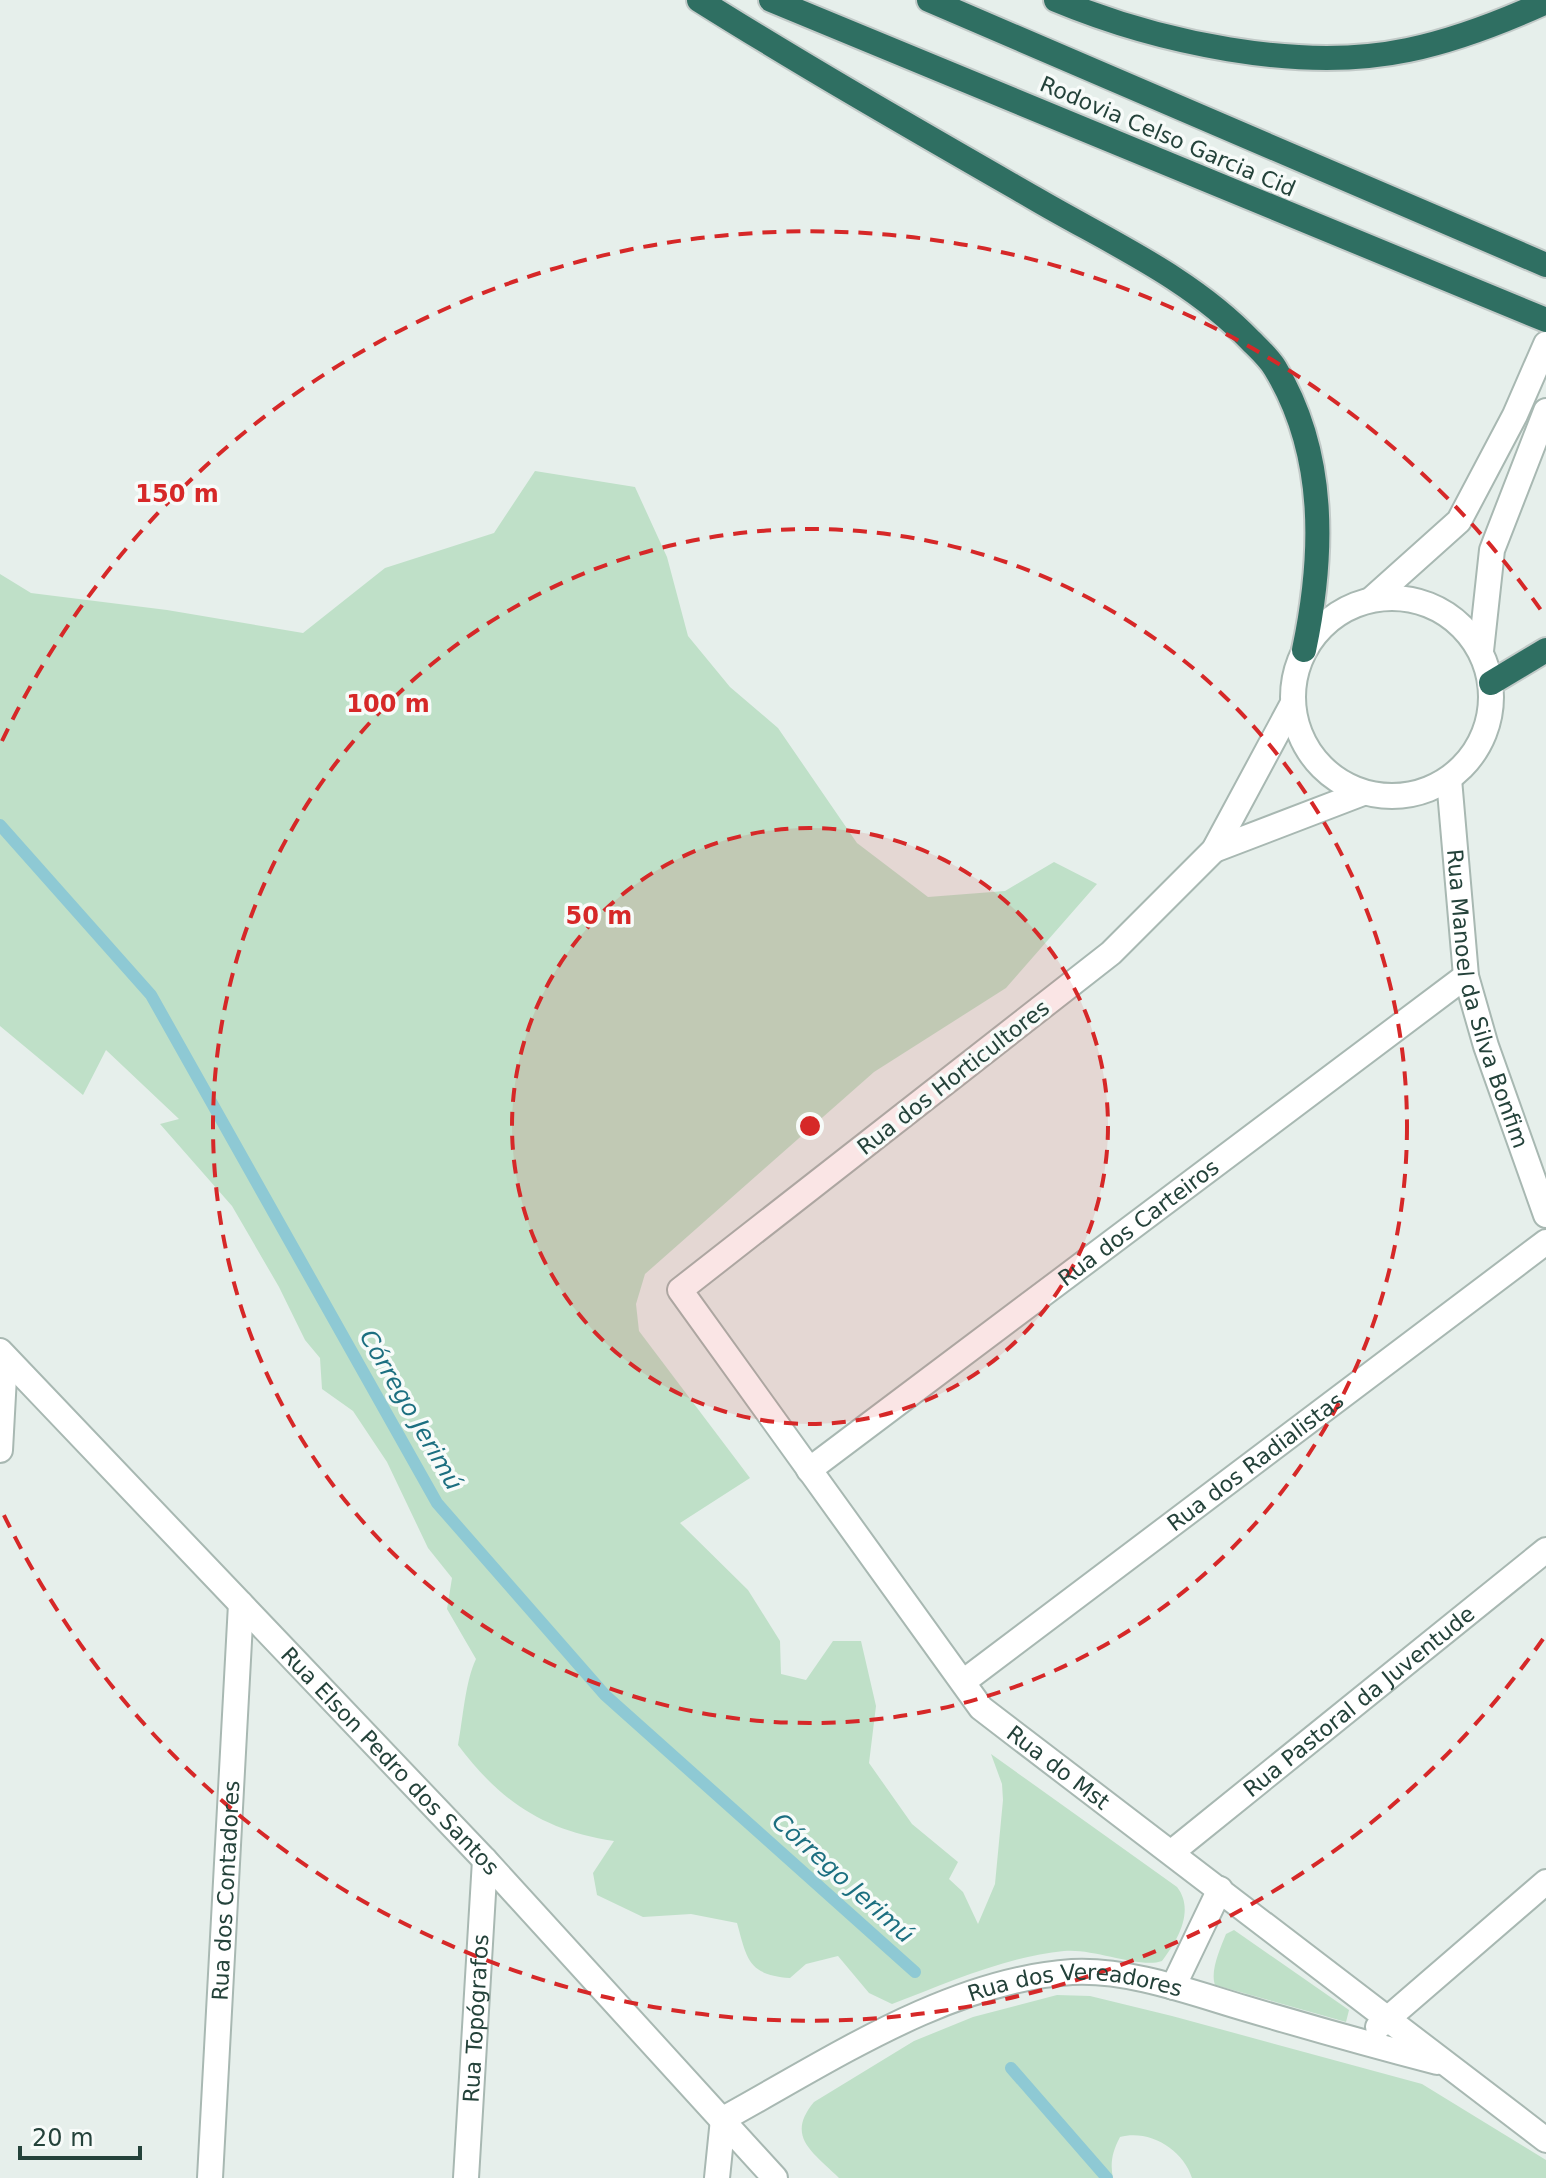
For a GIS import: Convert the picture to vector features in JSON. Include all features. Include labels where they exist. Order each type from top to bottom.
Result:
[{"type":"highway","points":[[699,0],[1024,193],[1123,245],[1190,288],[1233,322],[1273,364],[1296,407],[1312,466],[1319,536],[1317,587],[1304,650]]},
{"type":"highway","name":"Rodovia Celso Garcia Cid","points":[[771,0],[1546,320]]},
{"type":"highway","name":"Rodovia Celso Garcia Cid","points":[[929,0],[1546,265]]},
{"type":"highway","points":[[1056,0],[1186,40],[1252,54],[1325,56],[1406,50],[1507,20],[1546,2]]},
{"type":"highway","points":[[1491,683],[1544,657]]},
{"type":"street","points":[[1373,598],[1399,597],[1424,602],[1447,613],[1467,630],[1481,651],[1491,683],[1490,717],[1481,742],[1467,762],[1449,779],[1428,790],[1404,796],[1363,793],[1336,780],[1314,760],[1299,734],[1292,705],[1294,677],[1304,650],[1332,616],[1373,598],[1459,521],[1515,415],[1546,344]]},
{"type":"street","points":[[1481,651],[1492,550],[1542,419]]},
{"type":"street","name":"Rua dos Horticultores","points":[[680,1290],[1111,953],[1214,850],[1292,705]]},
{"type":"street","name":"Rua Manoel da Silva Bonfim","points":[[1449,779],[1466,976],[1486,1046],[1546,1215]]},
{"type":"street","name":"Rua dos Horticultores","points":[[1214,850],[1363,793]]},
{"type":"street","name":"Rua dos Carteiros","points":[[809,1470],[1466,976]]},
{"type":"street","name":"Rua dos Radialistas","points":[[963,1682],[1546,1242]]},
{"type":"street","name":"Rua do Mst","points":[[680,1290],[981,1708],[1546,2140]]},
{"type":"street","points":[[0,1450],[3,1355]]},
{"type":"street","name":"Rua Elson Pedro dos Santos","points":[[3,1355],[485,1860],[775,2178]]},
{"type":"street","name":"Rua Pastoral da Juventude","points":[[1172,1852],[1546,1550]]},
{"type":"street","name":"Rua dos Contadores","points":[[210,2178],[241,1604]]},
{"type":"street","name":"Rua Topógrafos","points":[[466,2178],[485,1860]]},
{"type":"street","points":[[1360,2042],[1546,1882]]},
{"type":"street","points":[[1173,1987],[1220,1889]]},
{"type":"street","name":"Rua dos Vereadores","points":[[723,2119],[891,2027],[1003,1983],[1075,1972],[1173,1987],[1448,2065]]},
{"type":"street","points":[[717,2178],[723,2119]]},
{"type":"green space","points":[[535,471],[635,487],[667,557],[688,636],[730,687],[778,728],[857,843],[928,897],[1005,891],[1054,862],[1097,884],[1006,988],[874,1072],[645,1274],[636,1304],[639,1331],[750,1478],[680,1523],[748,1590],[780,1641],[781,1674],[806,1680],[833,1641],[861,1641],[876,1706],[869,1763],[912,1824],[958,1862],[949,1879],[963,1892],[978,1924],[995,1884],[1003,1800],[1002,1784],[991,1754],[1177,1887],[1184,1905],[1182,1925],[1162,1961],[1142,1962],[1076,1951],[1042,1954],[976,1972],[892,2004],[869,1993],[838,1956],[806,1964],[790,1978],[776,1976],[757,1969],[752,1963],[737,1923],[691,1914],[643,1917],[597,1895],[593,1873],[614,1841],[566,1830],[526,1810],[490,1782],[458,1745],[467,1689],[476,1659],[447,1609],[452,1578],[428,1548],[387,1462],[353,1411],[322,1389],[320,1358],[305,1340],[279,1287],[232,1206],[160,1124],[179,1119],[106,1050],[83,1095],[0,1026],[0,574],[31,593],[167,610],[303,633],[385,568],[494,533]]},
{"type":"green space","points":[[1234,1930],[1349,2010],[1346,2022],[1215,1985],[1214,1973],[1219,1953],[1226,1934]]},
{"type":"green space","points":[[1057,1995],[1090,1996],[1422,2084],[1546,2160],[1546,2178],[1192,2178],[1173,2150],[1153,2139],[1131,2135],[1120,2137],[1117,2142],[1112,2158],[1113,2178],[839,2178],[806,2143],[802,2125],[814,2102],[914,2041],[973,2017]]},
{"type":"waterway","name":"Córrego Jerimú","points":[[0,825],[151,995],[437,1503],[605,1695],[915,1972]]},
{"type":"waterway","name":"Córrego Jerimú","points":[[1011,2068],[1107,2178]]}]
